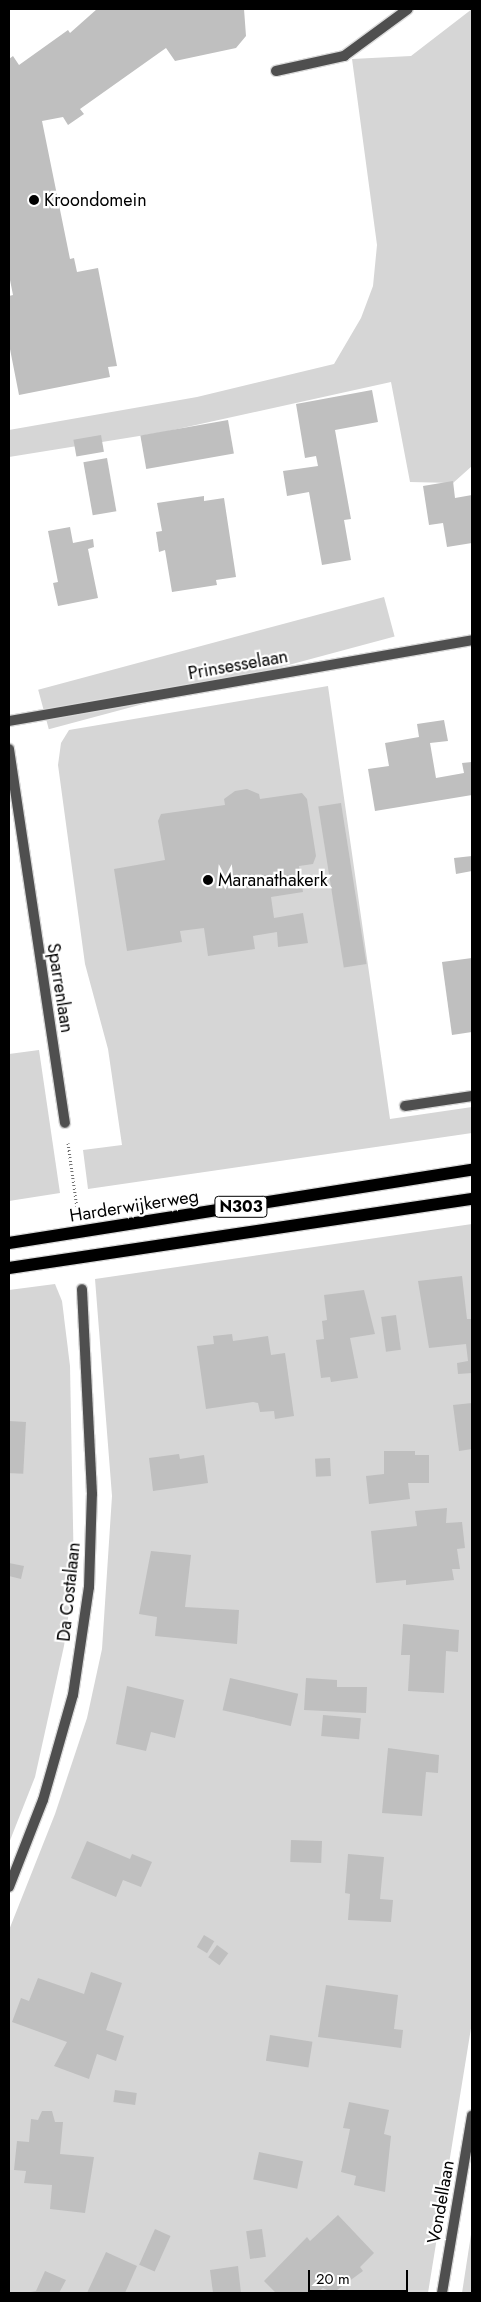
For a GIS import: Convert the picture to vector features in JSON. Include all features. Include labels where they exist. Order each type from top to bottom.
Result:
[{"type":"main road","name":"Harderwijkerweg","points":[[9,1243],[472,1170]]},
{"type":"main road","name":"N303","points":[[9,1268],[472,1199]]},
{"type":"street","points":[[276,71],[344,56],[408,9]]},
{"type":"street","name":"Prinsesselaan","points":[[9,722],[472,640]]},
{"type":"street","name":"Sparrenlaan","points":[[9,749],[65,1123]]},
{"type":"street","points":[[405,1106],[472,1096]]},
{"type":"street","name":"Da Costalaan","points":[[9,1887],[43,1800],[72,1695],[89,1587],[92,1494],[82,1289]]},
{"type":"street","name":"Vondellaan","points":[[442,2293],[472,2116]]},
{"type":"path","points":[[65,1123],[79,1232]]},
{"type":"shaded area","points":[[472,9],[472,466],[453,483],[410,482],[391,382],[164,432],[9,457],[9,430],[197,397],[334,364],[361,318],[373,286],[377,245],[352,59],[411,56]]},
{"type":"shaded area","points":[[384,597],[395,637],[49,729],[38,690]]},
{"type":"shaded area","points":[[328,686],[390,1119],[472,1107],[472,1133],[88,1189],[83,1150],[122,1145],[108,1049],[85,964],[58,765],[61,743],[69,730]]},
{"type":"shaded area","points":[[39,1050],[60,1193],[9,1201],[9,1054]]},
{"type":"shaded area","points":[[472,1224],[472,2022],[428,2293],[9,2293],[9,1930],[55,1814],[87,1718],[102,1649],[112,1496],[95,1279]]},
{"type":"shaded area","points":[[55,1284],[62,1301],[70,1366],[74,1577],[64,1646],[35,1777],[9,1843],[9,1290]]},
{"type":"shaded area","points":[[472,2228],[472,2293],[462,2293]]},
{"type":"building","name":"Kroondomein","points":[[97,9],[244,9],[246,36],[236,48],[175,61],[166,48],[80,109],[84,114],[68,125],[63,117],[42,121],[70,259],[74,258],[77,272],[98,268],[117,366],[108,367],[110,377],[19,395],[9,344],[9,296],[13,295],[9,275],[9,59],[13,56],[19,65],[68,30],[70,33]]},
{"type":"building","points":[[372,390],[378,422],[335,430],[351,519],[344,520],[351,560],[322,565],[309,492],[287,496],[283,471],[318,466],[316,456],[305,458],[296,404]]},
{"type":"building","points":[[228,420],[234,453],[146,469],[140,435]]},
{"type":"building","points":[[101,435],[104,452],[76,457],[73,440]]},
{"type":"building","points":[[107,458],[116,511],[93,515],[83,462]]},
{"type":"building","points":[[453,481],[455,498],[472,495],[472,543],[447,547],[443,523],[429,525],[423,486]]},
{"type":"building","points":[[204,496],[204,501],[224,498],[236,577],[216,580],[217,585],[172,592],[165,550],[159,552],[156,532],[162,531],[157,503]]},
{"type":"building","points":[[70,527],[73,543],[93,539],[94,547],[88,549],[98,598],[58,606],[53,583],[58,582],[48,531]]},
{"type":"building","points":[[444,720],[448,741],[430,743],[436,778],[464,773],[462,763],[472,762],[472,795],[375,811],[368,769],[389,766],[385,743],[419,737],[417,724]]},
{"type":"building","name":"Maranathakerk","points":[[247,789],[259,794],[260,799],[302,793],[307,799],[316,856],[313,864],[299,866],[303,892],[271,897],[274,918],[303,913],[308,943],[278,947],[277,932],[253,936],[255,949],[208,956],[204,928],[180,931],[182,942],[127,951],[114,869],[165,860],[158,821],[161,814],[225,805],[224,799],[235,791]]},
{"type":"building","points":[[341,803],[366,964],[344,968],[318,807]]},
{"type":"building","points":[[472,856],[472,871],[456,874],[454,858]]},
{"type":"building","points":[[472,958],[472,1032],[452,1035],[442,962]]},
{"type":"building","points":[[462,1276],[467,1319],[472,1319],[472,1373],[458,1374],[457,1363],[468,1361],[466,1344],[429,1348],[418,1281]]},
{"type":"building","points":[[364,1290],[375,1334],[350,1338],[358,1378],[331,1382],[330,1377],[321,1378],[316,1340],[324,1339],[322,1321],[327,1320],[324,1295]]},
{"type":"building","points":[[396,1315],[401,1350],[386,1352],[381,1317]]},
{"type":"building","points":[[232,1334],[233,1341],[268,1336],[271,1355],[285,1353],[294,1416],[275,1419],[274,1411],[260,1412],[258,1403],[253,1402],[206,1409],[197,1346],[214,1344],[213,1336]]},
{"type":"building","points":[[472,1403],[472,1449],[459,1451],[453,1405]]},
{"type":"building","points":[[9,1421],[26,1422],[23,1474],[9,1473]]},
{"type":"building","points":[[384,1451],[415,1451],[415,1455],[429,1455],[429,1483],[408,1483],[410,1499],[369,1504],[366,1476],[384,1474]]},
{"type":"building","points":[[179,1454],[180,1459],[204,1455],[208,1483],[153,1491],[149,1458]]},
{"type":"building","points":[[330,1458],[331,1476],[316,1477],[315,1459]]},
{"type":"building","points":[[447,1508],[446,1523],[462,1522],[465,1548],[457,1549],[460,1569],[452,1569],[454,1580],[406,1585],[406,1580],[376,1583],[371,1531],[417,1526],[415,1511]]},
{"type":"building","points":[[151,1551],[191,1555],[185,1607],[239,1610],[237,1644],[155,1636],[157,1617],[139,1614]]},
{"type":"building","points":[[9,1563],[24,1566],[21,1579],[9,1576]]},
{"type":"building","points":[[403,1624],[459,1630],[458,1652],[446,1651],[444,1693],[408,1691],[410,1655],[401,1655]]},
{"type":"building","points":[[230,1678],[298,1694],[291,1726],[223,1710]]},
{"type":"building","points":[[306,1678],[337,1680],[337,1687],[367,1687],[366,1713],[304,1710]]},
{"type":"building","points":[[127,1686],[184,1700],[175,1738],[151,1732],[146,1751],[116,1744]]},
{"type":"building","points":[[323,1715],[361,1718],[359,1739],[321,1736]]},
{"type":"building","points":[[388,1748],[439,1755],[438,1773],[426,1772],[422,1816],[382,1813]]},
{"type":"building","points":[[291,1840],[322,1841],[321,1863],[290,1862]]},
{"type":"building","points":[[87,1841],[130,1859],[132,1854],[152,1862],[141,1887],[123,1880],[116,1897],[71,1878]]},
{"type":"building","points":[[348,1854],[384,1857],[380,1899],[393,1900],[391,1922],[348,1920],[350,1894],[345,1893]]},
{"type":"building","points":[[204,1935],[214,1941],[207,1953],[197,1947]]},
{"type":"building","points":[[217,1945],[228,1953],[220,1965],[208,1957]]},
{"type":"building","points":[[91,1972],[122,1983],[106,2030],[124,2036],[116,2061],[97,2054],[89,2079],[54,2066],[67,2042],[12,2022],[21,1998],[29,2001],[38,1978],[84,1994]]},
{"type":"building","points":[[326,1985],[398,1995],[394,2029],[403,2030],[401,2048],[318,2037]]},
{"type":"building","points":[[270,2035],[312,2042],[308,2067],[266,2061]]},
{"type":"building","points":[[115,2090],[137,2093],[135,2105],[113,2102]]},
{"type":"building","points":[[349,2102],[389,2110],[384,2134],[391,2136],[385,2192],[354,2185],[356,2176],[341,2172],[350,2129],[343,2128]]},
{"type":"building","points":[[42,2111],[52,2111],[55,2122],[63,2122],[60,2154],[94,2157],[85,2213],[50,2209],[52,2185],[24,2183],[26,2171],[14,2170],[17,2141],[29,2142],[31,2119],[38,2120]]},
{"type":"building","points":[[259,2152],[303,2161],[297,2189],[253,2179]]},
{"type":"building","points":[[338,2215],[374,2253],[360,2267],[363,2271],[333,2293],[323,2288],[317,2293],[276,2293],[264,2281],[307,2237],[310,2241]]},
{"type":"building","points":[[155,2229],[171,2236],[155,2272],[139,2265]]},
{"type":"building","points":[[262,2229],[266,2257],[250,2259],[246,2231]]},
{"type":"building","points":[[106,2252],[137,2266],[125,2293],[87,2293]]},
{"type":"building","points":[[238,2266],[241,2293],[213,2293],[210,2270]]},
{"type":"building","points":[[45,2271],[66,2280],[59,2293],[25,2293],[36,2291]]},
{"type":"place","name":"Kroondomein","points":[[34,200]]},
{"type":"place","name":"Maranathakerk","points":[[208,880]]}]
